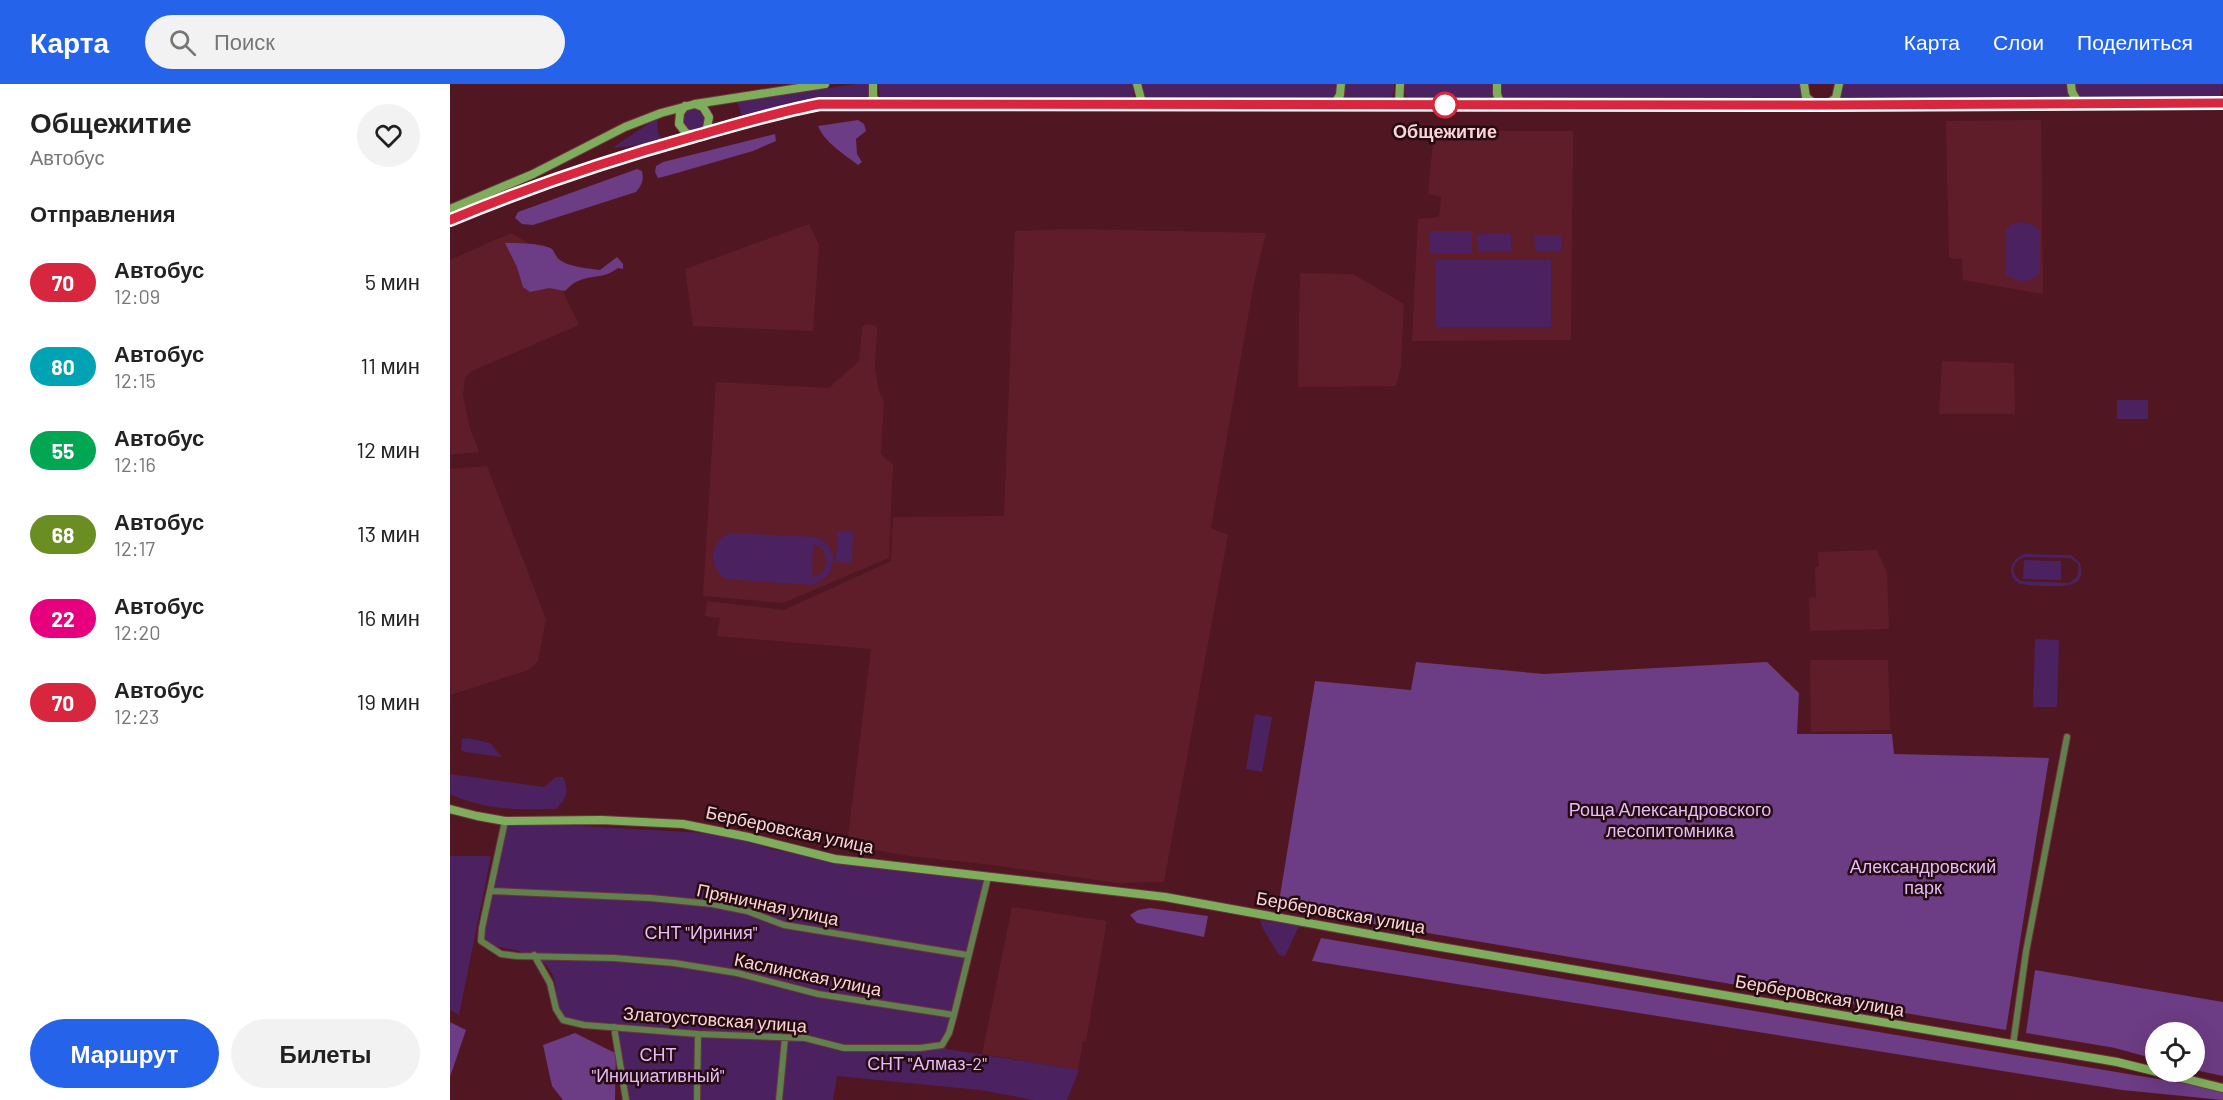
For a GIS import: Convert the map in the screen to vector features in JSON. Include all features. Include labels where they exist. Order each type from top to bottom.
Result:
[{"type":"main road","points":[[450,210],[533,174],[625,128],[661,113],[690,105],[825,84]]},
{"type":"main road","points":[[873,84],[873,96],[876,102]]},
{"type":"main road","points":[[1137,84],[1142,103]]},
{"type":"main road","points":[[1334,104],[1340,95],[1341,84]]},
{"type":"main road","points":[[1399,105],[1400,84]]},
{"type":"main road","points":[[1497,84],[1497,94],[1502,105]]},
{"type":"main road","points":[[1804,84],[1806,97],[1816,105]]},
{"type":"main road","points":[[1826,105],[1836,98],[1839,84]]},
{"type":"main road","points":[[2071,84],[2073,96],[2079,104]]},
{"type":"main road","points":[[450,220],[554,179],[698,135],[780,112],[820,104],[876,102],[1399,105],[2223,103]]},
{"type":"main road","points":[[690,105],[703,107],[709,117],[707,128],[698,135],[686,133],[679,124],[680,113],[690,105]]},
{"type":"main road","name":"Берберовская улица","points":[[451,811],[505,821],[601,820],[683,824],[748,837],[835,859],[1165,897],[1435,946],[2117,1062],[2223,1088]]},
{"type":"street","points":[[2013,1045],[2026,952],[2067,737]]},
{"type":"street","points":[[490,891],[505,821]]},
{"type":"street","name":"Златоустовская улица","points":[[534,955],[550,983],[556,1009],[563,1020],[584,1025],[698,1034],[805,1038],[844,1048],[920,1048],[942,1045],[949,1033],[954,1015],[988,878]]},
{"type":"street","name":"Каслинская улица","points":[[490,891],[481,941],[501,954],[614,958],[674,963],[737,973],[818,994],[954,1015]]},
{"type":"street","name":"Пряничная улица","points":[[490,891],[651,898],[712,904],[747,911],[784,925],[967,956]]},
{"type":"street","points":[[614,1028],[626,1100]]},
{"type":"street","points":[[697,1100],[698,1034]]},
{"type":"street","points":[[779,1100],[785,1038]]},
{"type":"shaded area","points":[[2041,120],[2043,294],[1963,280],[1962,259],[1949,258],[1946,121]]},
{"type":"shaded area","points":[[1434,131],[1573,131],[1571,340],[1412,341],[1418,219],[1439,217],[1441,197],[1428,194]]},
{"type":"shaded area","points":[[809,224],[819,245],[813,331],[693,326],[685,269]]},
{"type":"shaded area","points":[[1073,229],[1266,233],[1254,283],[1211,528],[1228,535],[1164,882],[1117,883],[909,856],[847,845],[871,649],[717,636],[720,618],[705,616],[707,601],[784,610],[891,561],[893,517],[1004,516],[1015,231]]},
{"type":"shaded area","points":[[511,233],[544,252],[579,325],[472,371],[465,378],[463,395],[469,425],[479,452],[450,455],[450,260]]},
{"type":"shaded area","points":[[1300,273],[1353,274],[1404,304],[1401,366],[1396,386],[1298,387]]},
{"type":"shaded area","points":[[866,324],[877,326],[875,367],[879,392],[884,401],[881,454],[893,465],[889,558],[783,603],[703,596],[716,382],[829,388],[859,361],[862,327]]},
{"type":"shaded area","points":[[1942,361],[2014,363],[2015,414],[1939,414]]},
{"type":"shaded area","points":[[487,466],[546,619],[538,661],[528,670],[450,695],[450,469]]},
{"type":"shaded area","points":[[1877,550],[1887,572],[1889,629],[1810,631],[1809,598],[1816,597],[1815,567],[1819,567],[1818,552]]},
{"type":"shaded area","points":[[1810,660],[1888,660],[1890,730],[1811,732]]},
{"type":"shaded area","points":[[1012,907],[1107,921],[1086,1041],[1083,1041],[1078,1070],[982,1054]]},
{"type":"green space","points":[[871,84],[871,99],[819,100],[742,116],[737,101]]},
{"type":"green space","points":[[878,84],[1133,84],[1134,98],[884,98],[880,97]]},
{"type":"green space","points":[[1140,84],[1338,84],[1336,94],[1328,99],[1147,98],[1142,96]]},
{"type":"green space","points":[[1345,84],[1394,84],[1394,91],[1391,99],[1340,99]]},
{"type":"green space","points":[[1403,84],[1493,84],[1495,99],[1408,99]]},
{"type":"green space","points":[[1500,84],[1800,84],[1801,94],[1805,100],[1503,99]]},
{"type":"green space","points":[[1842,84],[2066,84],[2069,97],[1838,100]]},
{"type":"green space","points":[[2073,84],[2223,84],[2221,97],[2083,98],[2077,96]]},
{"type":"green space","points":[[699,107],[707,120],[702,130],[695,133],[684,128],[682,114],[685,110]]},
{"type":"green space","points":[[657,118],[658,133],[664,142],[615,148],[615,146]]},
{"type":"green space","points":[[858,120],[864,124],[866,131],[856,139],[857,154],[862,162],[858,165],[830,143],[818,126]]},
{"type":"green space","points":[[775,134],[776,141],[753,151],[658,178],[655,172],[656,166],[663,162]]},
{"type":"green space","points":[[637,169],[642,171],[643,177],[636,192],[533,225],[522,224],[515,218],[518,212]]},
{"type":"green space","points":[[2022,222],[2032,224],[2040,231],[2040,273],[2027,281],[2014,279],[2005,274],[2005,231],[2011,224]]},
{"type":"green space","points":[[1429,231],[1472,231],[1472,253],[1430,253]]},
{"type":"green space","points":[[1511,233],[1511,251],[1478,251],[1477,234]]},
{"type":"green space","points":[[1534,235],[1561,235],[1561,251],[1535,251]]},
{"type":"green space","points":[[505,243],[548,247],[563,262],[596,270],[600,270],[617,257],[623,264],[623,269],[618,268],[604,275],[585,278],[565,291],[549,288],[530,292],[523,287],[517,267]]},
{"type":"green space","points":[[1436,260],[1551,260],[1551,327],[1436,327]]},
{"type":"green space","points":[[2117,400],[2148,400],[2148,419],[2117,419]]},
{"type":"green space","points":[[837,531],[853,532],[852,563],[836,562]]},
{"type":"green space","points":[[730,533],[817,537],[825,542],[833,555],[831,570],[827,576],[812,585],[725,579],[713,561],[714,548],[723,537]],"holes":[[[813,544],[822,548],[827,561],[823,572],[812,578]]]},
{"type":"green space","points":[[2024,554],[2071,555],[2080,563],[2081,577],[2074,583],[2062,586],[2020,584],[2011,573],[2012,564]],"holes":[[[2024,557],[2070,558],[2078,564],[2079,570],[2076,578],[2068,583],[2021,581],[2014,572],[2015,565]]]},
{"type":"green space","points":[[2024,560],[2061,561],[2061,580],[2023,579]]},
{"type":"green space","points":[[2035,639],[2059,640],[2057,707],[2033,707]]},
{"type":"green space","name":"Роща Александровского лесопитомника","points":[[1416,662],[1544,674],[1767,662],[1799,693],[1797,734],[1892,734],[1894,754],[2049,758],[2006,1030],[1278,908],[1315,681],[1411,690]]},
{"type":"green space","points":[[1255,714],[1272,717],[1262,772],[1246,769]]},
{"type":"green space","points":[[468,738],[490,743],[502,757],[461,750],[462,739]]},
{"type":"green space","points":[[450,774],[544,787],[556,777],[563,777],[566,791],[562,802],[556,809],[515,809],[488,806],[450,794]]},
{"type":"green space","name":"СНТ \"Ириния\"","points":[[507,822],[724,834],[771,849],[847,864],[986,879],[947,1035],[946,1049],[1079,1070],[1067,1100],[1034,1100],[980,1090],[837,1076],[833,1100],[624,1100],[612,1026],[564,1018],[556,1011],[555,983],[546,965],[528,954],[486,944],[483,933]]},
{"type":"green space","points":[[450,856],[491,856],[459,1015],[450,1010]]},
{"type":"green space","points":[[1150,908],[1208,916],[1204,937],[1137,923],[1130,915],[1138,910]]},
{"type":"green space","points":[[1260,920],[1299,926],[1285,956],[1279,955]]},
{"type":"green space","points":[[1321,938],[2145,1077],[2145,1082],[2176,1082],[2223,1090],[2223,1100],[2122,1090],[1312,961]]},
{"type":"green space","points":[[2035,970],[2223,1002],[2223,1076],[2205,1072],[2205,1022],[2145,1022],[2145,1056],[2115,1048],[2026,1033]]},
{"type":"green space","points":[[450,1022],[466,1030],[450,1077]]},
{"type":"green space","points":[[575,1033],[616,1052],[615,1100],[563,1100],[552,1086],[543,1045]]},
{"type":"bus line","name":"70","points":[[450,220],[554,179],[644,150],[711,130],[820,104],[881,102],[1399,105],[2223,103]]},
{"type":"place","name":"Общежитие","points":[[1445,105]]},
{"type":"park label","name":"Александровский парк","points":[[1923,876]]},
{"type":"park label","name":"СНТ \"Алмаз-2\"","points":[[927,1063]]},
{"type":"park label","name":"СНТ \"Инициативный\"","points":[[658,1064]]}]
